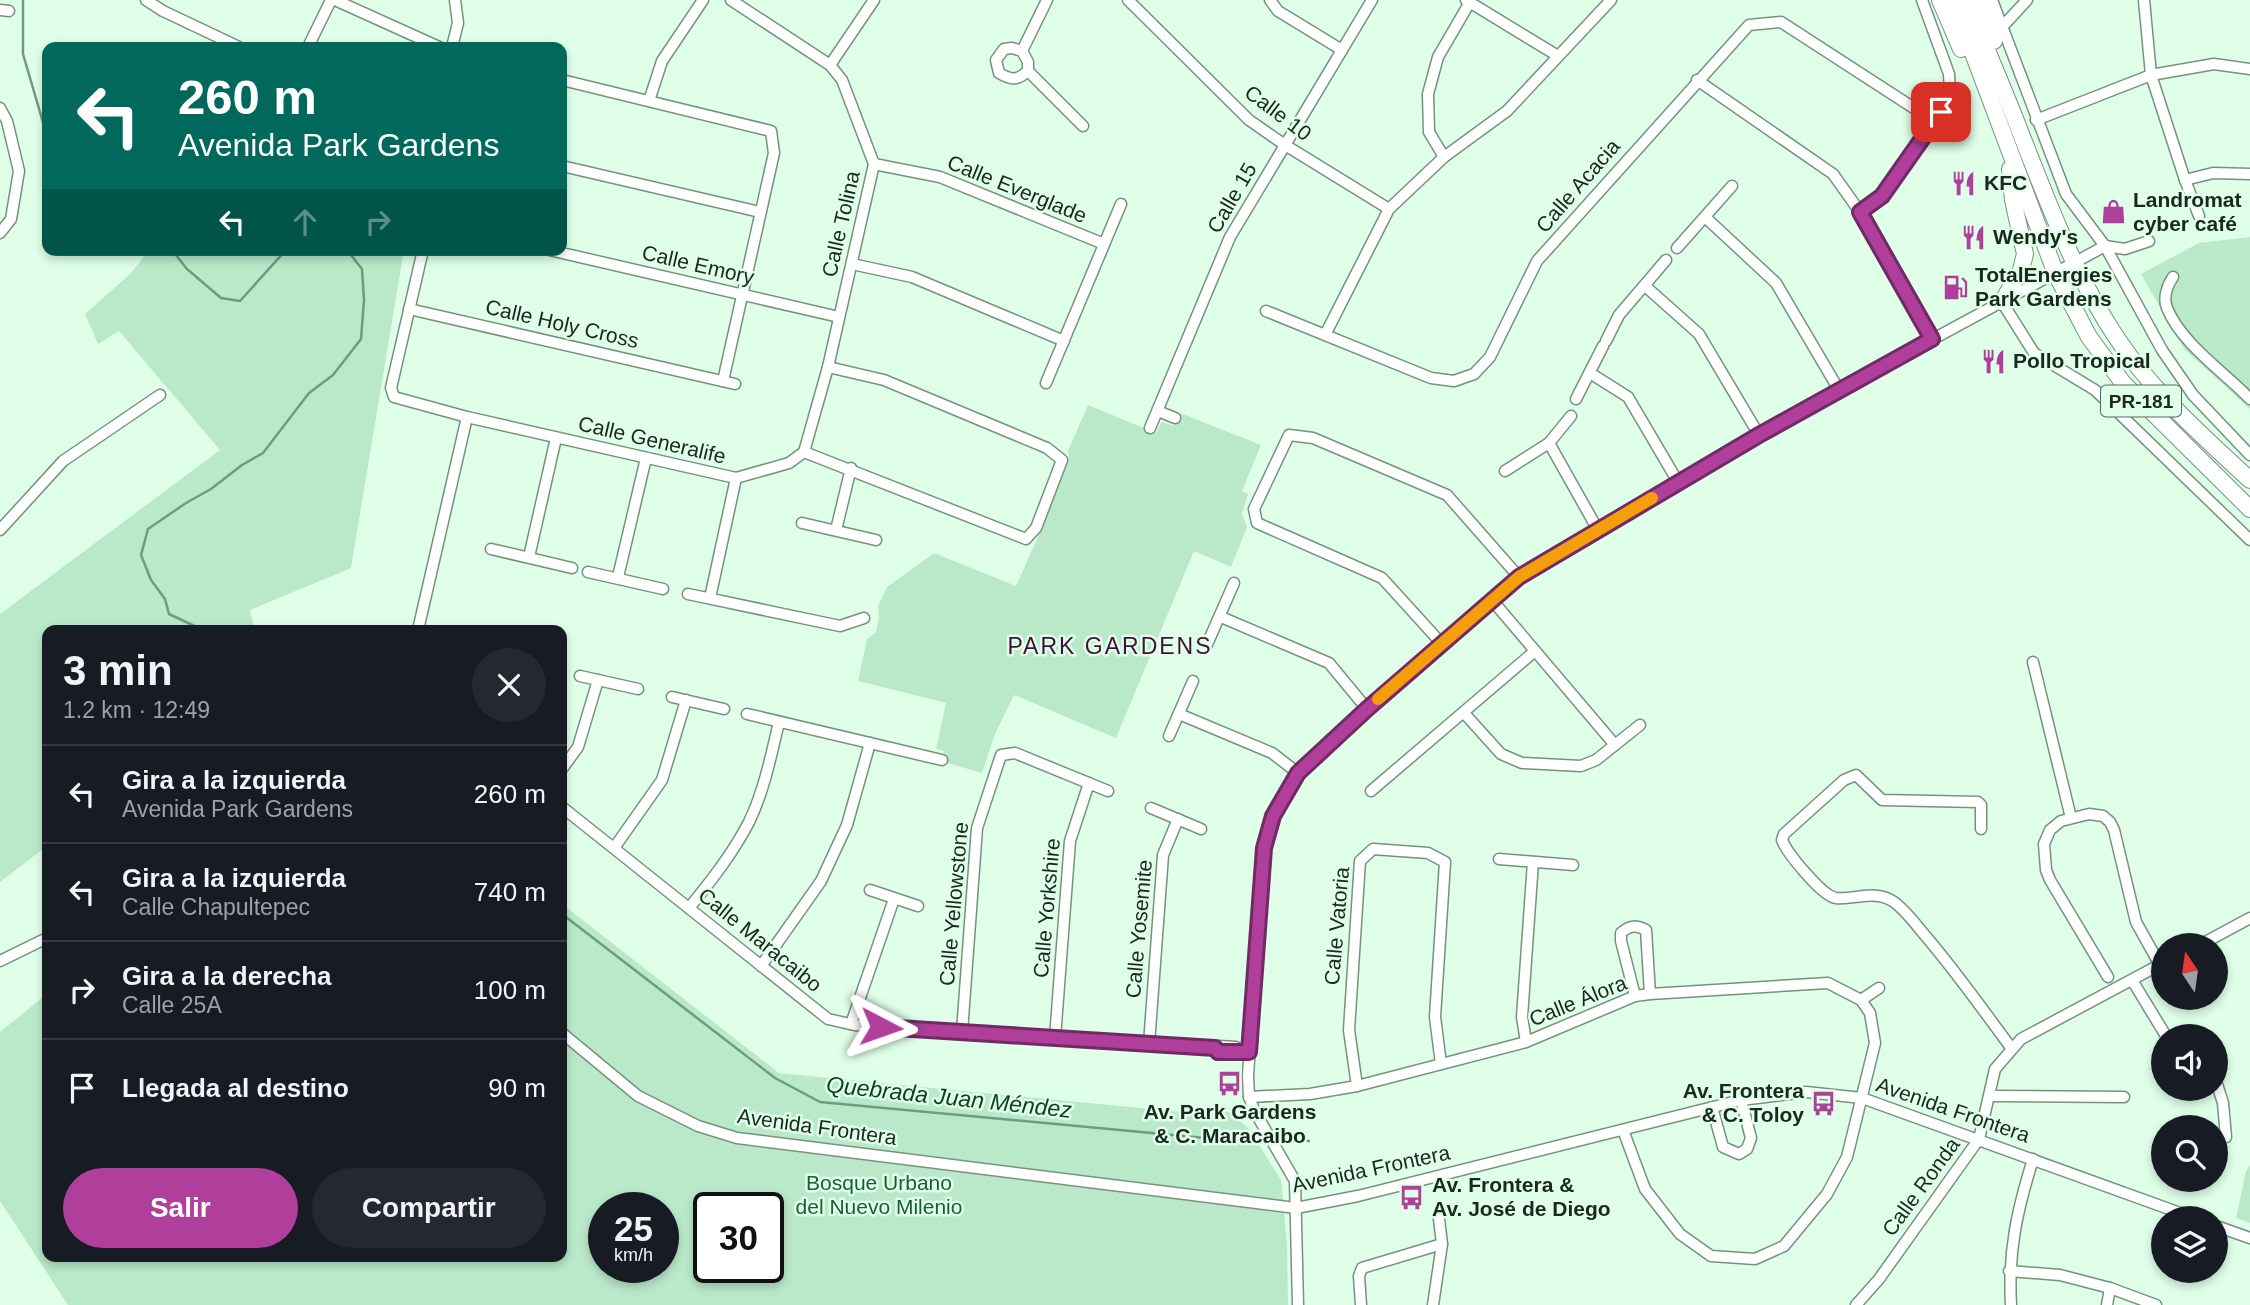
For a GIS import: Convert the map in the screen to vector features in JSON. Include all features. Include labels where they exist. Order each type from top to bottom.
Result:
[{"type":"highway","points":[[1940,0],[1963,56],[1989,98]]},
{"type":"highway","name":"PR-181","points":[[1953,0],[2056,274],[2089,337],[2123,383],[2250,509]]},
{"type":"highway","name":"PR-181","points":[[1967,0],[2074,264],[2101,312],[2145,376],[2176,411],[2250,481]]},
{"type":"highway","points":[[1980,0],[2045,170],[2056,222]]},
{"type":"highway","points":[[2002,302],[2021,270],[2025,254],[2012,200],[2008,149]]},
{"type":"street","points":[[146,0],[229,42]]},
{"type":"street","points":[[311,42],[333,0],[428,42]]},
{"type":"street","points":[[453,42],[458,23],[455,0]]},
{"type":"street","points":[[649,101],[662,61],[703,0]]},
{"type":"street","points":[[731,0],[747,5],[830,65],[874,0]]},
{"type":"street","points":[[1022,51],[1047,0]]},
{"type":"street","name":"Calle 10","points":[[1128,0],[1249,120],[1389,209]]},
{"type":"street","points":[[1270,0],[1278,11],[1342,50]]},
{"type":"street","name":"Calle 15","points":[[1150,428],[1230,237],[1373,0]]},
{"type":"street","points":[[1325,335],[1389,209],[1444,157],[1507,111],[1611,0]]},
{"type":"street","points":[[1860,212],[1882,196],[1934,124],[1950,94],[1949,74],[1922,0]]},
{"type":"street","points":[[1992,0],[2066,194],[2105,246],[2162,350],[2193,395],[2250,455]]},
{"type":"street","points":[[2002,27],[2027,0]]},
{"type":"street","points":[[2144,0],[2151,75],[2199,216]]},
{"type":"street","points":[[1444,157],[1429,132],[1428,94],[1438,57],[1468,1],[1558,56]]},
{"type":"street","name":"Calle Acacia","points":[[1266,311],[1431,378],[1454,381],[1474,374],[1490,357],[1537,261],[1749,25],[1781,22],[1923,114]]},
{"type":"street","points":[[1028,71],[1020,78],[1011,80],[999,73],[996,60],[1004,49],[1022,51],[1028,62],[1028,71],[1083,126]]},
{"type":"street","points":[[2036,120],[2151,75],[2214,64],[2250,69]]},
{"type":"street","name":"Calle Tolina","points":[[804,452],[828,367],[874,164],[842,80],[830,65]]},
{"type":"street","points":[[1697,80],[1833,174],[1860,212],[1932,339]]},
{"type":"street","points":[[567,81],[771,131],[774,153],[723,381]]},
{"type":"street","points":[[0,108],[7,121],[19,171],[11,219],[0,233]]},
{"type":"street","name":"Calle Everglade","points":[[874,164],[940,177],[1104,244]]},
{"type":"street","points":[[567,167],[760,212]]},
{"type":"street","points":[[2185,180],[2213,173],[2250,174]]},
{"type":"street","points":[[1677,248],[1732,186]]},
{"type":"street","points":[[1046,383],[1121,205]]},
{"type":"street","points":[[1706,217],[1776,283],[1839,390]]},
{"type":"street","points":[[1298,1305],[1295,1181],[1266,1133],[1250,1097],[1244,1051],[1264,848],[1273,816],[1298,773],[1519,577],[1759,435],[2105,246],[2125,249],[2149,241]]},
{"type":"street","name":"Calle Emory","points":[[567,254],[839,317]]},
{"type":"street","points":[[409,309],[422,256]]},
{"type":"street","points":[[1576,399],[1619,315],[1666,260]]},
{"type":"street","points":[[852,264],[912,277],[1064,341]]},
{"type":"street","points":[[2173,277],[2166,288],[2166,306],[2179,328],[2200,352],[2250,398]]},
{"type":"street","points":[[1644,286],[1699,334],[1759,435]]},
{"type":"street","points":[[2002,302],[2034,353],[2095,390],[2250,540]]},
{"type":"street","name":"Calle Holy Cross","points":[[409,309],[735,384]]},
{"type":"street","name":"Calle Generalife","points":[[409,309],[391,388],[394,397],[467,417],[736,478],[789,463],[804,452]]},
{"type":"street","points":[[804,452],[851,468],[1026,539],[1036,528],[1062,460],[1047,448],[884,380],[828,367]]},
{"type":"street","points":[[1590,373],[1628,397],[1678,482]]},
{"type":"street","points":[[0,530],[63,461],[160,395]]},
{"type":"street","points":[[1158,411],[1175,418]]},
{"type":"street","points":[[1505,471],[1549,443],[1571,416]]},
{"type":"street","points":[[419,625],[467,417]]},
{"type":"street","points":[[1442,644],[1382,578],[1257,523],[1254,509],[1289,435],[1313,438],[1447,495],[1519,577]]},
{"type":"street","points":[[529,557],[556,438]]},
{"type":"street","points":[[1549,443],[1598,530]]},
{"type":"street","points":[[618,577],[646,458]]},
{"type":"street","points":[[836,530],[851,468]]},
{"type":"street","points":[[710,598],[736,478]]},
{"type":"street","points":[[802,523],[876,540]]},
{"type":"street","points":[[491,549],[572,568]]},
{"type":"street","points":[[589,572],[663,589]]},
{"type":"street","points":[[1205,649],[1234,583]]},
{"type":"street","points":[[688,594],[840,626],[864,618]]},
{"type":"street","points":[[1492,600],[1615,745]]},
{"type":"street","points":[[1221,617],[1329,663],[1367,709]]},
{"type":"street","points":[[1371,791],[1535,651]]},
{"type":"street","points":[[2033,662],[2071,818]]},
{"type":"street","points":[[580,676],[638,689]]},
{"type":"street","points":[[567,763],[579,747],[598,680]]},
{"type":"street","points":[[1169,736],[1193,681]]},
{"type":"street","points":[[672,697],[724,709]]},
{"type":"street","points":[[614,848],[662,780],[686,701]]},
{"type":"street","points":[[1464,713],[1501,754],[1522,763],[1581,766],[1596,760],[1640,726]]},
{"type":"street","points":[[747,714],[942,760]]},
{"type":"street","points":[[1178,714],[1272,753],[1298,773]]},
{"type":"street","points":[[689,908],[718,873],[749,821],[768,773],[779,722]]},
{"type":"street","points":[[761,966],[821,881],[846,825],[870,743]]},
{"type":"street","name":"Calle Yellowstone","points":[[962,1032],[977,828],[1001,755],[1015,753],[1089,783]]},
{"type":"street","points":[[1981,829],[1981,805],[1978,802],[1882,800],[1856,775],[1844,780],[1784,834],[1782,840],[1787,851],[1827,896],[1839,899],[1878,896],[1899,906],[1935,946],[2012,1049]]},
{"type":"street","points":[[1089,783],[1108,792]]},
{"type":"street","name":"Calle Yorkshire","points":[[1055,1038],[1070,841],[1089,783]]},
{"type":"street","points":[[1151,808],[1201,829]]},
{"type":"street","name":"Calle Maracaibo","points":[[567,811],[828,1019],[851,1024],[1215,1048],[1218,1052],[1244,1051]]},
{"type":"street","points":[[2108,977],[2046,870],[2044,844],[2050,830],[2061,821],[2089,814],[2103,816],[2110,822],[2136,922],[2151,947]]},
{"type":"street","name":"Calle Yosemite","points":[[1149,1044],[1163,855],[1178,819]]},
{"type":"street","name":"Calle Vatoria","points":[[1357,1086],[1349,1030],[1360,861],[1373,849],[1428,853],[1445,862],[1435,1017],[1441,1064]]},
{"type":"street","points":[[1499,859],[1573,865]]},
{"type":"street","points":[[1526,1042],[1522,1017],[1533,862]]},
{"type":"street","points":[[870,890],[919,906]]},
{"type":"street","points":[[851,1024],[894,899]]},
{"type":"street","points":[[2222,933],[2250,918]]},
{"type":"street","points":[[1635,996],[1621,941],[1621,933],[1628,926],[1638,926],[1646,930],[1650,994]]},
{"type":"street","points":[[0,961],[42,940]]},
{"type":"street","name":"Calle Ronda","points":[[1856,1305],[1879,1279],[1979,1139],[1995,1069],[2012,1049],[2021,1039],[2151,970]]},
{"type":"street","points":[[2132,980],[2159,1024]]},
{"type":"street","name":"Calle Álora","points":[[1250,1097],[1310,1094],[1357,1086],[1526,1042],[1635,996],[1828,983],[1861,1000]]},
{"type":"street","points":[[1623,1130],[1645,1189],[1679,1234],[1711,1256],[1755,1259],[1784,1246],[1827,1194],[1847,1157],[1875,1043],[1870,1013],[1861,1000],[1879,988]]},
{"type":"street","name":"Avenida Frontera","points":[[567,1037],[638,1096],[698,1126],[737,1138],[1296,1208],[1358,1196],[1741,1100],[1807,1092],[1862,1098],[2162,1206]]},
{"type":"street","points":[[1990,1096],[2124,1097]]},
{"type":"street","points":[[1712,1107],[1723,1147],[1739,1154],[1747,1149],[1751,1138],[1741,1100]]},
{"type":"street","points":[[2011,1305],[2009,1271],[2016,1215],[2033,1158]]},
{"type":"street","points":[[1433,1305],[1443,1244],[1440,1219]]},
{"type":"street","points":[[2228,1230],[2250,1238]]},
{"type":"street","points":[[1361,1305],[1359,1276],[1362,1268],[1443,1244]]},
{"type":"street","points":[[2009,1271],[2060,1275],[2156,1305]]},
{"type":"street","points":[[2107,1305],[2110,1289]]},
{"type":"green space","points":[[2250,237],[2250,409],[2184,349],[2141,274],[2199,243]]},
{"type":"green space","points":[[144,256],[403,256],[351,568],[250,610],[254,625],[42,625],[42,850],[0,882],[0,614],[220,450],[119,331],[98,344],[85,314],[131,273]]},
{"type":"green space","points":[[1088,405],[1156,433],[1162,422],[1174,426],[1180,413],[1261,445],[1242,491],[1248,494],[1242,514],[1247,527],[1231,567],[1194,551],[1116,738],[1014,695],[995,734],[982,773],[944,762],[944,751],[936,749],[946,703],[858,681],[867,639],[876,632],[878,606],[887,587],[934,553],[1016,586],[1046,519],[1069,457],[1068,451]]},
{"type":"green space","name":"Bosque Urbano del Nuevo Milenio","points":[[567,908],[779,1073],[1182,1112],[1230,1112],[1249,1129],[1281,1180],[1287,1244],[1288,1305],[68,1305],[0,1201],[0,1032],[42,998],[42,1262],[567,1262]]},
{"type":"green space","points":[[2250,1165],[2250,1223],[2236,1218],[2246,1171]]},
{"type":"waterway","name":"Quebrada Juan Méndez","points":[[23,0],[23,54],[42,119]]},
{"type":"waterway","name":"Quebrada Juan Méndez","points":[[177,256],[187,269],[221,298],[240,301],[281,256]]},
{"type":"waterway","name":"Quebrada Juan Méndez","points":[[192,625],[169,614],[165,599],[151,580],[141,555],[148,529],[263,453],[309,393],[333,375],[361,339],[364,300],[362,269],[352,256]]},
{"type":"waterway","name":"Quebrada Juan Méndez","points":[[567,918],[775,1078],[820,1102],[1226,1140],[1267,1140]]},
{"type":"waterway","name":"Quebrada Juan Méndez","points":[[1277,1140],[1309,1141]]},
{"type":"slow traffic","points":[[1378,699],[1519,577],[1652,498]]},
{"type":"place","name":"KFC","points":[[1964,183]]},
{"type":"place","name":"Landromat cyber café","points":[[2113,212]]},
{"type":"place","name":"Wendy's","points":[[1973,237]]},
{"type":"place","name":"TotalEnergies Park Gardens","points":[[1955,287]]},
{"type":"place","name":"Pollo Tropical","points":[[1993,361]]},
{"type":"place","name":"Av. Park Gardens & C. Maracaibo","points":[[1230,1083]]},
{"type":"place","name":"Av. Frontera & C. Toloy","points":[[1824,1103]]},
{"type":"place","name":"Av. Frontera & Av. José de Diego","points":[[1412,1197]]},
{"type":"district","name":"PARK GARDENS","points":[[1110,646]]},
{"type":"route","points":[[881,1027],[1215,1048],[1218,1052],[1249,1052],[1264,848],[1273,816],[1298,773],[1519,577],[1759,435],[1932,339],[1860,212],[1882,196],[1941,112]]}]
